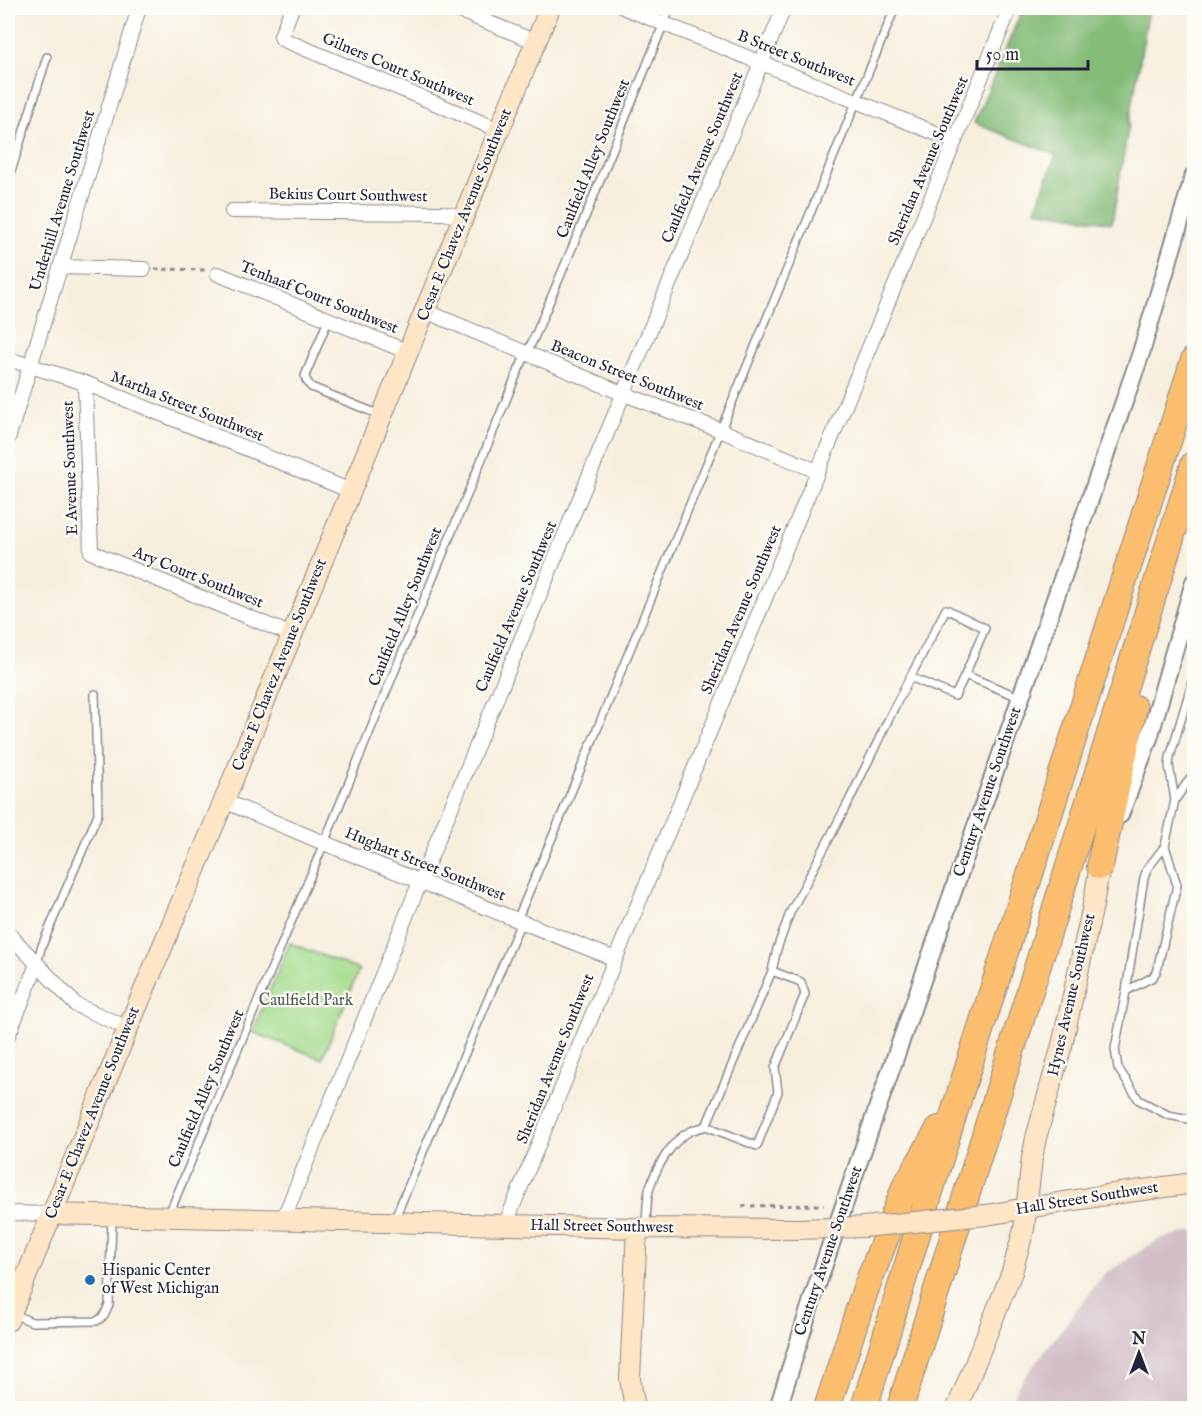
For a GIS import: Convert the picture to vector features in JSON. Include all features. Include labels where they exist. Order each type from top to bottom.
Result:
[{"type":"highway","points":[[864,1408],[961,1090],[1194,360]]},
{"type":"highway","points":[[900,1408],[1194,464]]},
{"type":"highway","points":[[1100,866],[1132,717],[1157,584]]},
{"type":"highway","points":[[827,1408],[865,1291],[905,1187],[961,1090]]},
{"type":"main road","name":"Cesar E Chavez Avenue Southwest","points":[[9,1317],[550,8]]},
{"type":"main road","name":"Hynes Avenue Southwest","points":[[957,1408],[1012,1272],[1021,1243],[1036,1138],[1062,1045],[1100,866]]},
{"type":"main road","name":"Hall Street Southwest","points":[[51,1214],[641,1228],[797,1229],[862,1227],[986,1215],[1194,1183]]},
{"type":"main road","points":[[635,1408],[630,1378],[641,1228]]},
{"type":"street","name":"Underhill Avenue Southwest","points":[[8,439],[139,8]]},
{"type":"street","name":"Gilners Court Southwest","points":[[292,8],[280,36],[282,39],[499,130]]},
{"type":"street","points":[[453,8],[536,42]]},
{"type":"street","name":"B Street Southwest","points":[[625,8],[955,141]]},
{"type":"street","name":"Caulfield Avenue Southwest","points":[[283,1220],[421,881],[784,8]]},
{"type":"street","name":"Sheridan Avenue Southwest","points":[[505,1225],[1010,8]]},
{"type":"street","name":"Century Avenue Southwest","points":[[778,1408],[838,1224],[1141,353],[1194,175]]},
{"type":"street","name":"Bekius Court Southwest","points":[[232,211],[444,213],[463,219]]},
{"type":"street","points":[[60,267],[144,269]]},
{"type":"street","name":"Tenhaaf Court Southwest","points":[[218,274],[408,352]]},
{"type":"street","name":"Beacon Street Southwest","points":[[425,311],[817,471]]},
{"type":"street","name":"Martha Street Southwest","points":[[8,359],[85,383],[351,491]]},
{"type":"street","name":"E Avenue Southwest","points":[[85,383],[91,552]]},
{"type":"street","name":"Ary Court Southwest","points":[[91,552],[291,635]]},
{"type":"street","name":"Hynes Avenue Southwest","points":[[1100,866],[1149,738],[1194,582]]},
{"type":"street","name":"Hughart Street Southwest","points":[[224,801],[615,959]]},
{"type":"street","points":[[8,933],[76,1005],[128,1028]]},
{"type":"street","points":[[8,1036],[37,964]]},
{"type":"street","name":"Hall Street Southwest","points":[[8,1213],[51,1214]]},
{"type":"lane","name":"Caulfield Alley Southwest","points":[[168,1217],[670,8]]},
{"type":"lane","points":[[393,1222],[895,8]]},
{"type":"lane","points":[[8,181],[47,57]]},
{"type":"lane","points":[[329,318],[305,376],[306,380],[312,387],[382,416]]},
{"type":"lane","points":[[706,1126],[772,971],[790,913],[850,799],[894,708],[910,677],[946,609],[985,628],[955,696],[910,677]]},
{"type":"lane","points":[[965,675],[1021,698]]},
{"type":"lane","points":[[1194,676],[1170,757],[1169,766],[1175,800],[1165,846],[1147,869],[1144,878],[1115,1049],[1118,1068],[1140,1100],[1168,1114],[1194,1120]]},
{"type":"lane","points":[[37,964],[41,948],[98,814],[95,694]]},
{"type":"lane","points":[[1175,800],[1194,773]]},
{"type":"lane","points":[[1126,991],[1153,977],[1157,970],[1178,885],[1165,846]]},
{"type":"lane","points":[[641,1228],[650,1185],[662,1161],[678,1139],[688,1132],[706,1126],[757,1146],[778,1092],[775,1068],[805,994],[801,982],[772,971]]},
{"type":"lane","points":[[9,1317],[32,1322],[97,1322],[104,1316],[109,1305],[112,1216]]},
{"type":"path","points":[[144,269],[207,270],[218,274]]},
{"type":"path","points":[[742,1206],[824,1205]]},
{"type":"shaded area","points":[[1194,1231],[1194,1408],[1008,1408],[1018,1386],[1104,1274],[1161,1238]]},
{"type":"green space","points":[[1023,8],[1149,8],[1112,223],[1035,210],[1056,155],[974,123]]},
{"type":"green space","name":"Caulfield Park","points":[[290,943],[359,970],[322,1059],[252,1032]]},
{"type":"railway","points":[[1188,1408],[1194,1381]]},
{"type":"place","name":"Hispanic Center of West Michigan","points":[[90,1280]]}]
